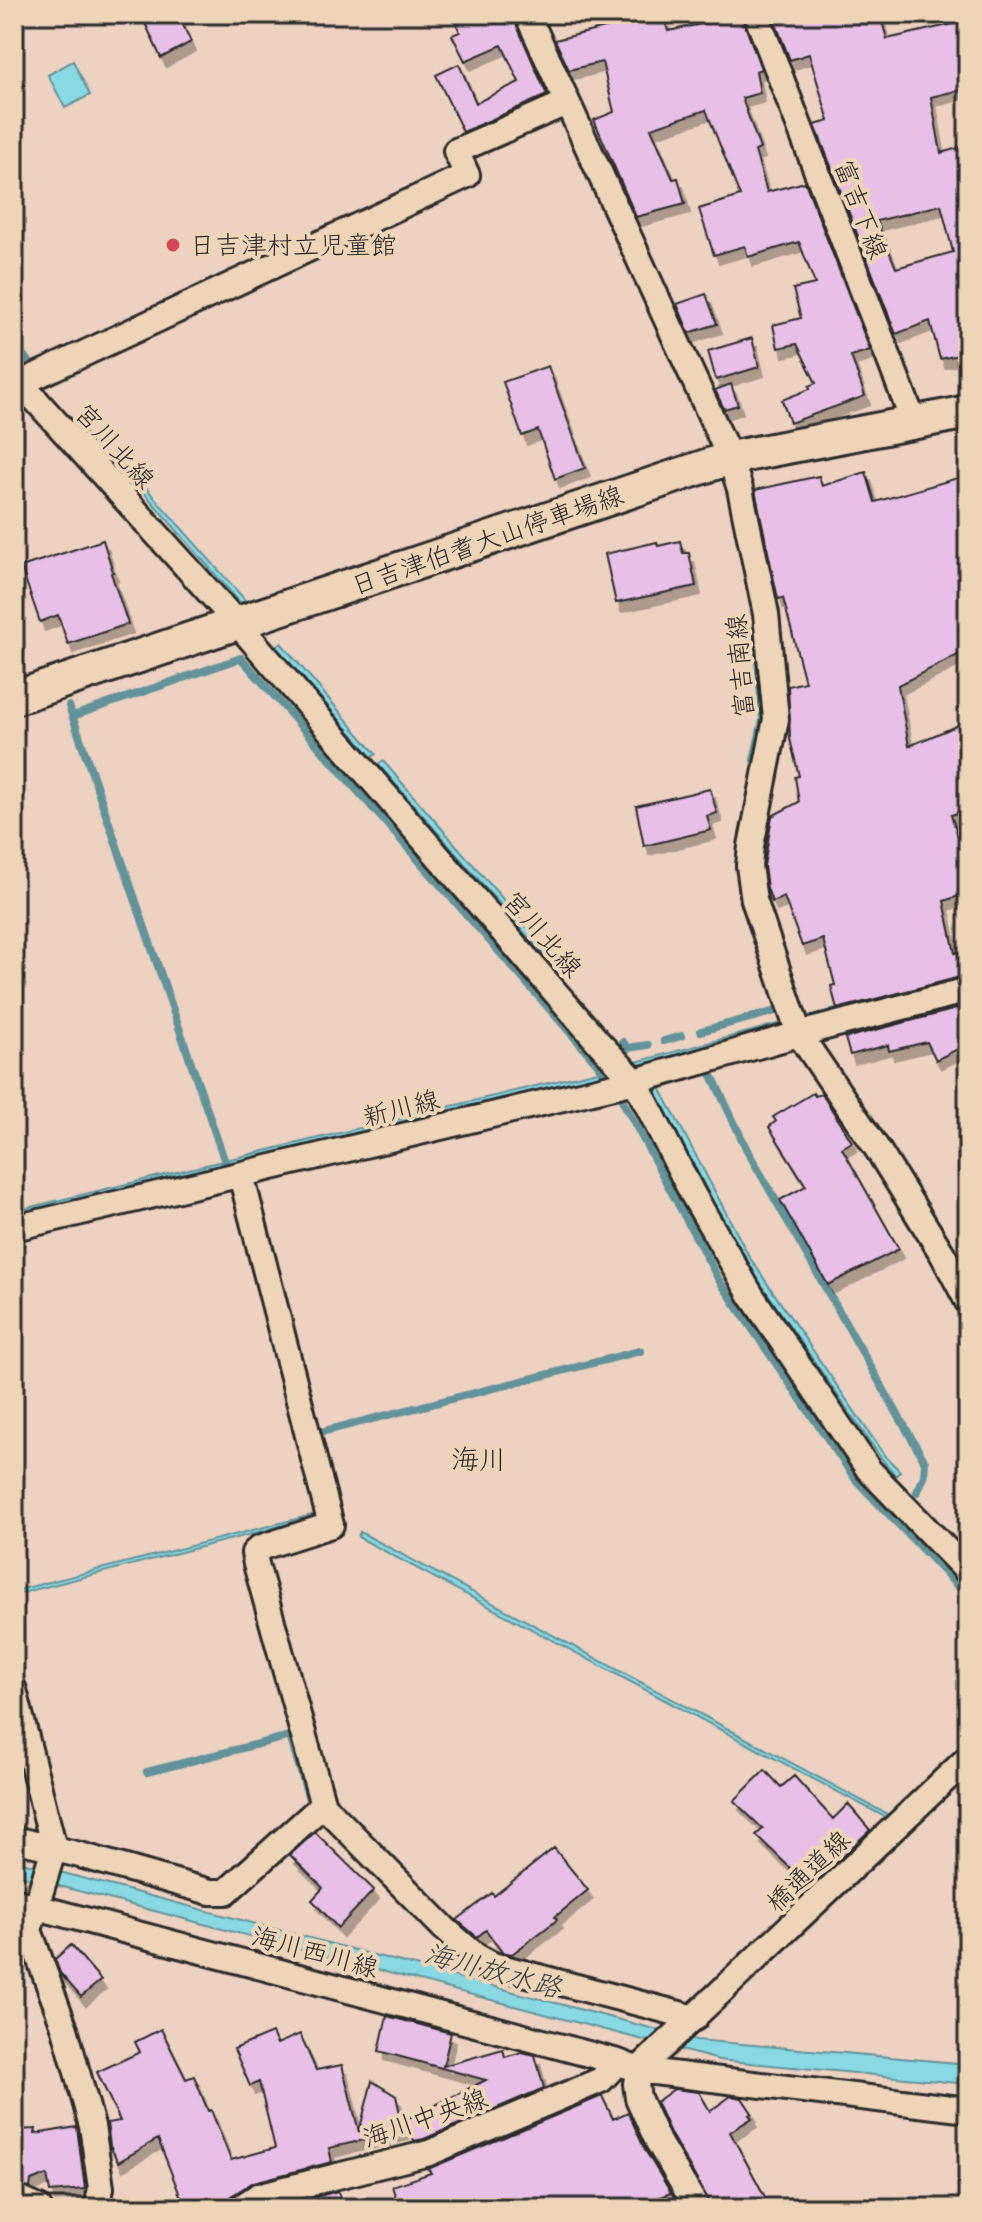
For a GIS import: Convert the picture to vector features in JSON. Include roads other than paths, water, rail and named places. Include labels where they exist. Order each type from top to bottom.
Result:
[{"type":"main road","name":"日吉津伯耆大山停車場線","points":[[14,698],[730,458],[968,412]]},
{"type":"street","name":"富吉南線","points":[[527,14],[730,458],[740,489],[766,614],[776,719],[749,866],[754,900],[799,1034],[886,1163],[968,1302]]},
{"type":"street","name":"富吉下線","points":[[756,14],[914,423]]},
{"type":"street","points":[[17,380],[467,175],[456,151],[566,103]]},
{"type":"street","name":"宮川北線","points":[[17,380],[238,624],[635,1081],[692,1193],[751,1295],[869,1470],[968,1572]]},
{"type":"street","name":"新川線","points":[[14,1228],[635,1081],[968,990]]},
{"type":"street","points":[[241,1175],[331,1525],[259,1548],[254,1553],[323,1805],[445,1929],[476,1956],[493,1965],[691,2022]]},
{"type":"street","points":[[14,1690],[53,1854],[30,1902],[29,1930],[65,2029],[92,2126],[101,2188],[97,2208]]},
{"type":"street","name":"橋通道線","points":[[637,2062],[691,2022],[968,1758]]},
{"type":"street","points":[[14,1839],[53,1854],[210,1892],[226,1892],[323,1805]]},
{"type":"street","name":"海川西川線","points":[[30,1902],[637,2062],[968,2110]]},
{"type":"street","points":[[637,2062],[638,2098],[688,2205]]},
{"type":"street","name":"海川中央線","points":[[240,2208],[258,2196],[429,2153],[637,2062]]},
{"type":"street","points":[[14,2201],[23,2201],[39,2208]]},
{"type":"water","points":[[73,61],[90,95],[65,108],[48,75]]},
{"type":"water","points":[[130,470],[246,601],[241,604],[126,472]]},
{"type":"water","points":[[281,643],[376,754],[372,757],[276,647]]},
{"type":"water","points":[[383,761],[561,966],[556,969],[378,764]]},
{"type":"water","points":[[968,977],[968,984],[641,1068],[14,1219],[14,1211],[640,1061]]},
{"type":"water","points":[[657,1082],[750,1258],[885,1456],[900,1471],[896,1476],[744,1260],[651,1084]]},
{"type":"water","points":[[320,1513],[321,1516],[14,1595],[14,1591]]},
{"type":"water","points":[[360,1532],[887,1814],[885,1817],[358,1537]]},
{"type":"water","points":[[14,1860],[696,2040],[968,2064],[968,2084],[719,2060],[14,1874]]},
{"type":"waterway","points":[[20,352],[31,364]]},
{"type":"waterway","points":[[754,760],[763,720],[756,636]]},
{"type":"waterway","points":[[73,716],[241,658],[602,1072]]},
{"type":"waterway","points":[[69,706],[226,1165]]},
{"type":"waterway","points":[[701,1031],[780,1010]]},
{"type":"waterway","points":[[664,1041],[681,1036]]},
{"type":"waterway","points":[[623,1042],[628,1048],[648,1045]]},
{"type":"waterway","points":[[709,1069],[747,1150],[925,1462],[924,1477],[917,1492]]},
{"type":"waterway","points":[[620,1096],[719,1280],[856,1480],[968,1597]]},
{"type":"waterway","points":[[321,1432],[640,1351]]},
{"type":"waterway","points":[[147,1772],[290,1736],[309,1799]]},
{"type":"place","name":"日吉津村立児童館","points":[[173,245]]},
{"type":"district","name":"海川","points":[[479,1459]]},
{"type":"water label","name":"海川放水路","points":[[493,1970]]}]
